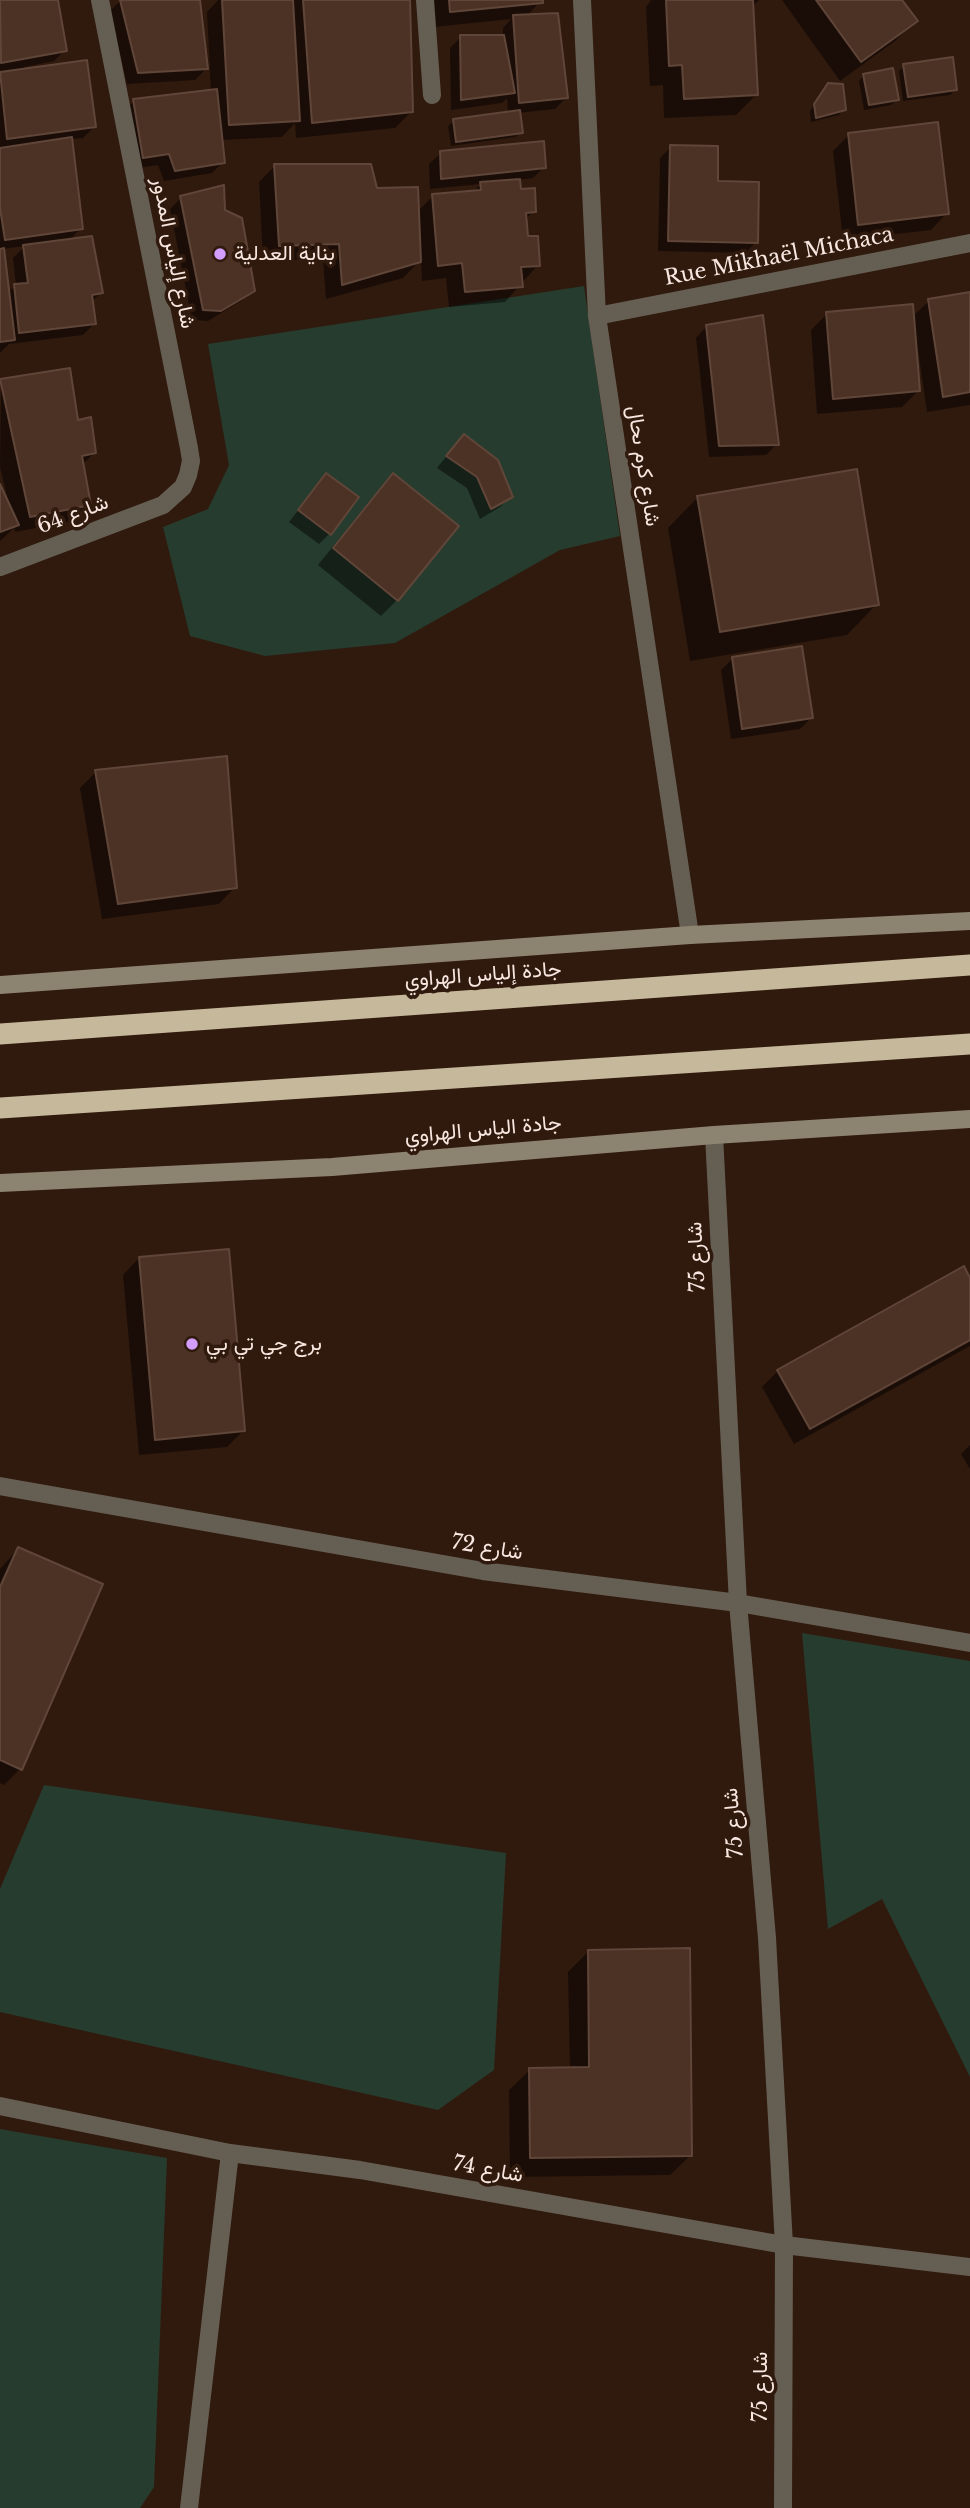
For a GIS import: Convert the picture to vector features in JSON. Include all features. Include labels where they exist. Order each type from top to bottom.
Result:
[{"type":"highway","name":"جادة إلياس الهراوي","points":[[0,1034],[969,965]]},
{"type":"highway","points":[[0,1108],[966,1044]]},
{"type":"street","name":"شارع إلياس المدور","points":[[100,0],[191,461],[183,487],[163,505]]},
{"type":"street","points":[[425,0],[432,95]]},
{"type":"street","name":"شارع كرم ىحال","points":[[582,0],[597,316],[690,935]]},
{"type":"street","name":"Rue Mikhaël Michaca","points":[[597,316],[970,243]]},
{"type":"street","name":"شارع 64","points":[[0,567],[163,505]]},
{"type":"street","points":[[0,985],[690,935],[970,921]]},
{"type":"street","name":"جادة الياس الهراوي","points":[[0,1183],[332,1167],[714,1135],[970,1119]]},
{"type":"street","name":"شارع 75","points":[[714,1135],[738,1604],[767,1938],[784,2245],[783,2508]]},
{"type":"street","name":"شارع 72","points":[[0,1486],[483,1571],[738,1604],[970,1643]]},
{"type":"street","name":"شارع 74","points":[[0,2106],[230,2153],[360,2170],[784,2245],[970,2267]]},
{"type":"street","points":[[189,2508],[230,2153]]},
{"type":"green space","points":[[584,286],[620,536],[560,550],[395,643],[265,656],[190,636],[163,527],[208,509],[229,465],[208,344]]},
{"type":"green space","points":[[802,1633],[970,1661],[970,2077],[882,1899],[828,1929]]},
{"type":"green space","points":[[44,1785],[506,1853],[494,2070],[438,2110],[0,2012],[0,1889]]},
{"type":"green space","points":[[0,2129],[167,2158],[154,2487],[140,2508],[0,2508]]},
{"type":"building","points":[[0,0],[58,0],[67,51],[1,63]]},
{"type":"building","points":[[120,0],[200,0],[208,69],[138,73]]},
{"type":"building","points":[[222,0],[293,0],[300,121],[229,125]]},
{"type":"building","points":[[303,0],[410,0],[413,112],[312,123]]},
{"type":"building","points":[[449,0],[543,0],[543,3],[450,12]]},
{"type":"building","points":[[666,0],[753,0],[758,95],[684,99],[682,65],[669,66]]},
{"type":"building","points":[[816,0],[902,0],[918,21],[861,62]]},
{"type":"building","points":[[558,13],[568,98],[519,103],[513,15]]},
{"type":"building","points":[[460,35],[504,35],[515,93],[461,100]]},
{"type":"building","points":[[953,57],[957,90],[908,97],[903,64]]},
{"type":"building","points":[[87,60],[96,127],[7,139],[0,72]]},
{"type":"building","points":[[893,68],[899,100],[869,105],[863,74]]},
{"type":"building","points":[[828,83],[843,84],[846,110],[816,118],[814,104]]},
{"type":"building","points":[[217,89],[225,163],[175,171],[169,154],[143,158],[133,99]]},
{"type":"building","points":[[520,110],[523,133],[456,142],[453,119]]},
{"type":"building","points":[[938,122],[949,214],[858,225],[848,133]]},
{"type":"building","points":[[72,137],[83,229],[5,240],[0,208],[0,148]]},
{"type":"building","points":[[544,141],[546,168],[441,179],[440,151]]},
{"type":"building","points":[[670,145],[718,146],[718,181],[759,182],[758,243],[668,241]]},
{"type":"building","points":[[274,164],[371,164],[377,188],[418,187],[421,262],[342,285],[339,244],[279,246]]},
{"type":"building","points":[[520,179],[521,189],[535,188],[536,212],[526,213],[528,236],[538,236],[540,266],[521,267],[523,287],[465,292],[462,263],[438,266],[432,194],[481,190],[480,182]]},
{"type":"building","name":"بناية العدلية","points":[[224,185],[225,210],[242,218],[255,291],[221,311],[203,310],[180,196]]},
{"type":"building","points":[[92,236],[103,293],[92,295],[96,324],[19,333],[14,284],[28,283],[23,245]]},
{"type":"building","points":[[4,248],[15,340],[0,342],[0,249]]},
{"type":"building","points":[[970,292],[970,392],[943,397],[928,299]]},
{"type":"building","points":[[913,304],[920,391],[833,399],[826,312]]},
{"type":"building","points":[[763,315],[779,445],[719,446],[706,325]]},
{"type":"building","points":[[70,368],[78,420],[91,417],[96,453],[82,456],[91,505],[30,517],[0,379]]},
{"type":"building","points":[[464,434],[498,460],[513,497],[491,509],[477,477],[446,456]]},
{"type":"building","points":[[857,469],[879,605],[720,632],[697,496]]},
{"type":"building","points":[[326,473],[359,497],[331,535],[298,510]]},
{"type":"building","points":[[393,473],[459,526],[398,601],[333,548]]},
{"type":"building","points":[[0,484],[19,525],[0,532]]},
{"type":"building","points":[[802,646],[813,718],[742,729],[732,657]]},
{"type":"building","points":[[227,756],[237,888],[118,904],[95,770]]},
{"type":"building","name":"برج جي تي بي","points":[[229,1249],[245,1431],[155,1440],[139,1257]]},
{"type":"building","points":[[964,1266],[970,1278],[970,1340],[810,1429],[777,1370]]},
{"type":"building","points":[[18,1547],[103,1584],[22,1770],[0,1760],[0,1587]]},
{"type":"building","points":[[690,1948],[692,2156],[530,2158],[529,2068],[589,2067],[588,1950]]},
{"type":"place","name":"بناية العدلية","points":[[220,254]]},
{"type":"place","name":"برج جي تي بي","points":[[192,1344]]}]
